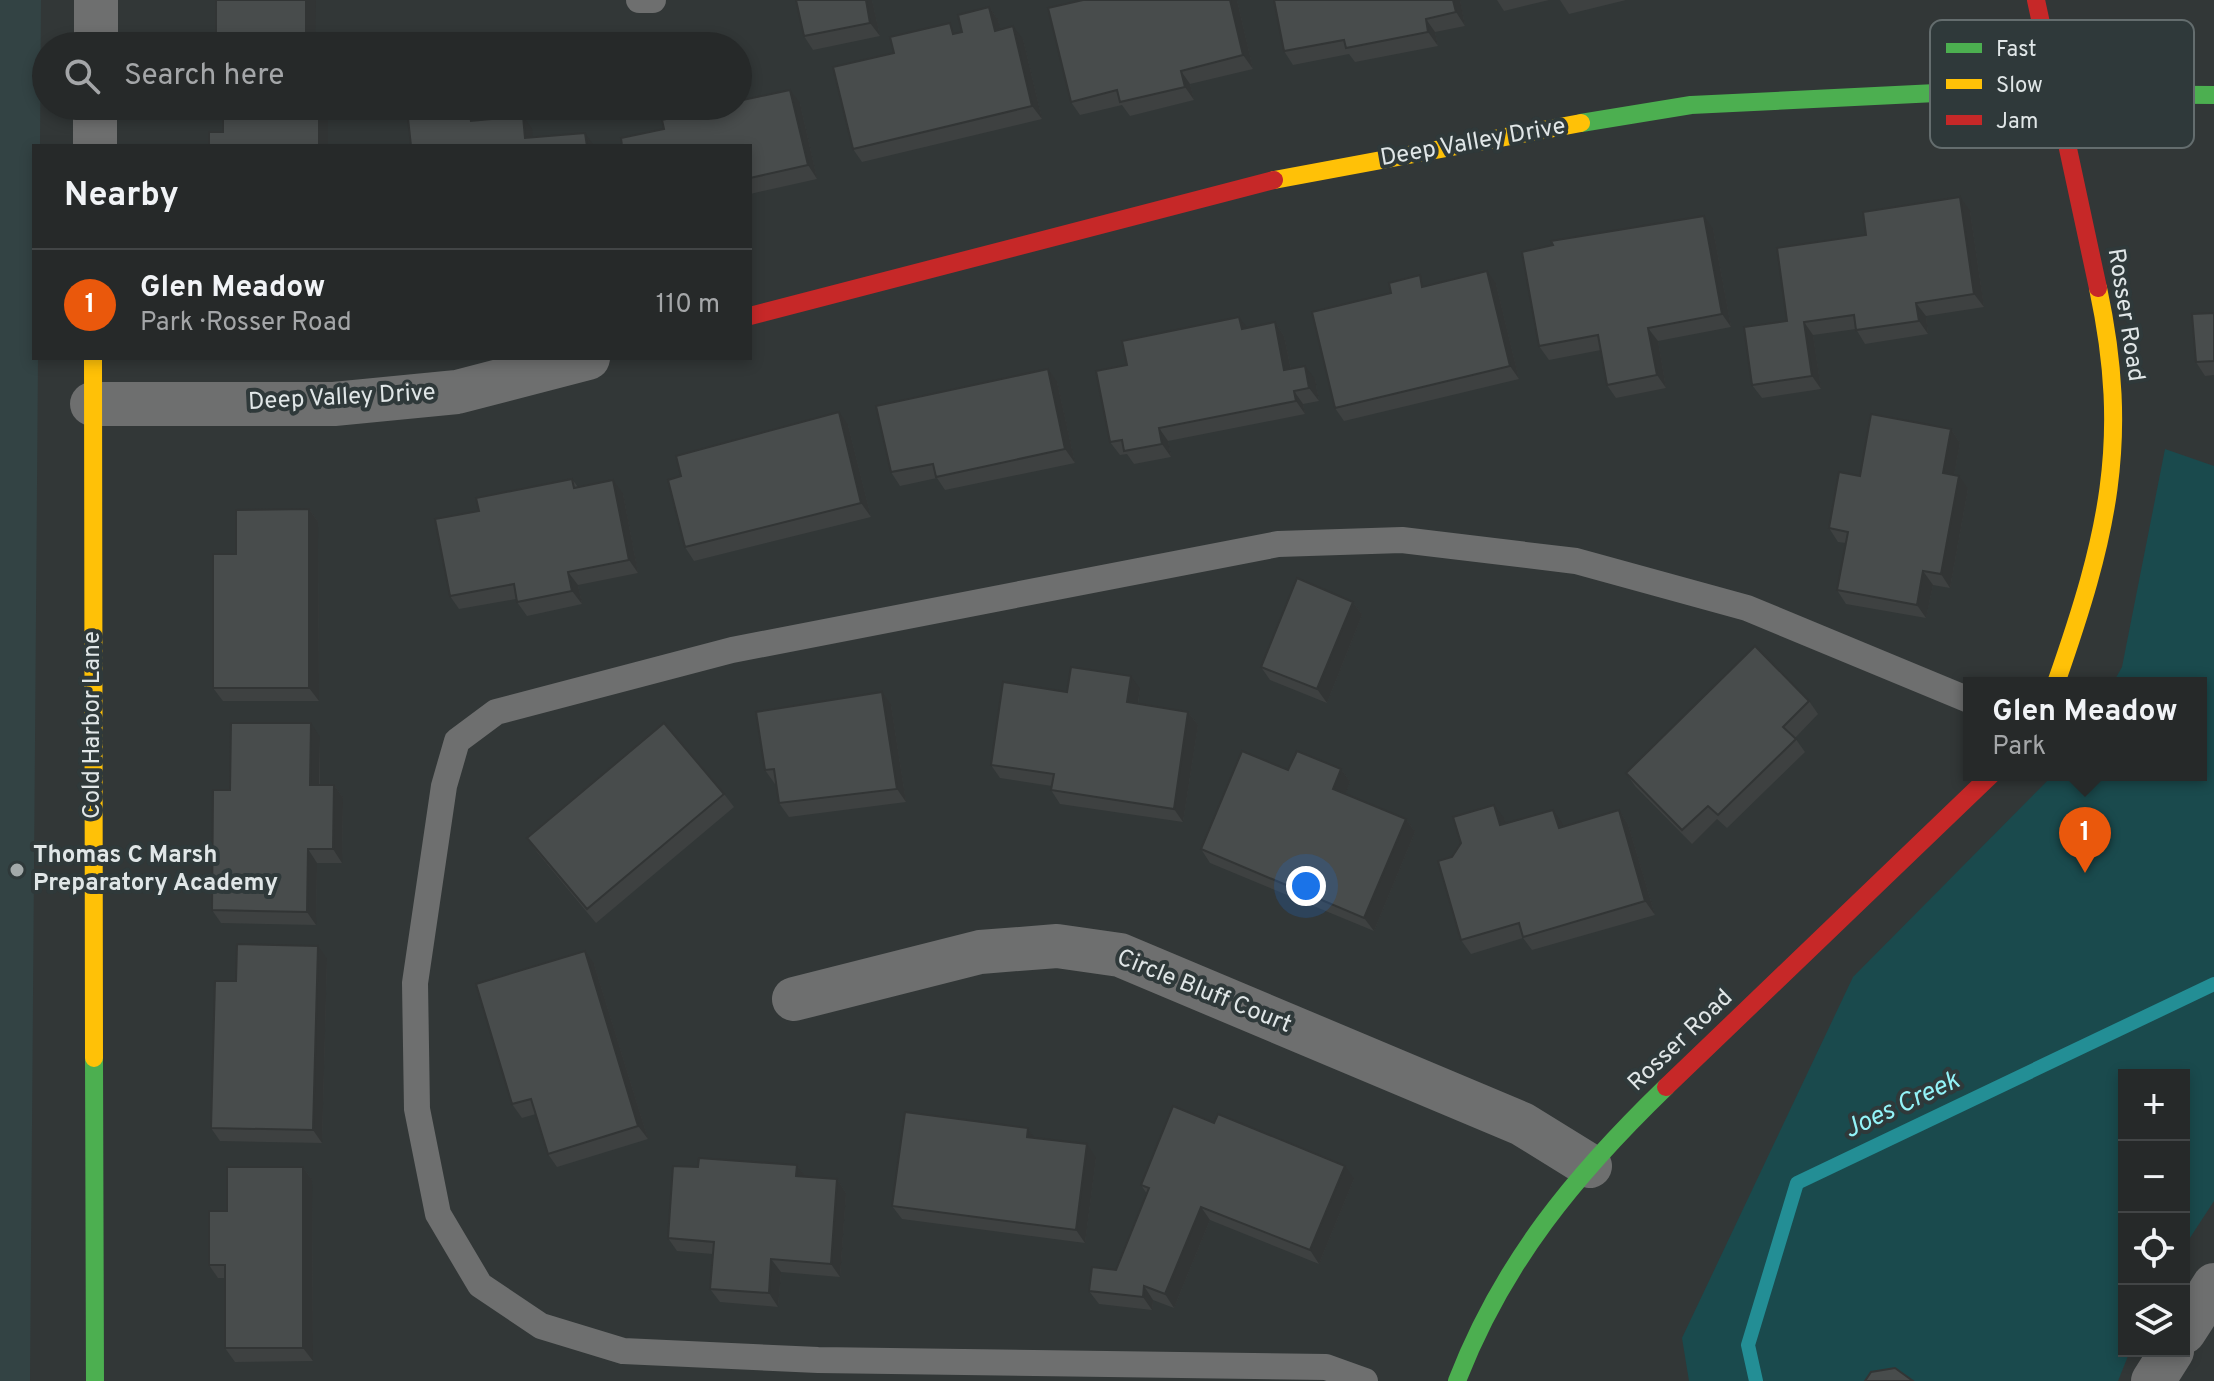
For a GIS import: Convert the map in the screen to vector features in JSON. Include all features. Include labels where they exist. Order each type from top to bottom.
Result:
[{"type":"street","points":[[96,0],[96,32]]},
{"type":"street","name":"Rosser Road","points":[[2036,0],[2041,20]]},
{"type":"street","name":"Deep Valley Drive","points":[[752,315],[1235,188],[1509,135],[1691,105],[1930,93]]},
{"type":"street","name":"Deep Valley Drive","points":[[2194,95],[2214,95]]},
{"type":"street","points":[[95,120],[95,144]]},
{"type":"street","name":"Rosser Road","points":[[2058,677],[2085,600],[2109,503],[2115,431],[2110,346],[2069,148]]},
{"type":"street","name":"Cold Harbor Lane","points":[[93,360],[95,1381]]},
{"type":"street","name":"Deep Valley Drive","points":[[92,404],[334,404],[441,394],[580,360]]},
{"type":"street","name":"Rosser Road","points":[[1457,1381],[1465,1357],[1493,1301],[1526,1247],[1590,1166],[1670,1083],[1947,821],[1985,781]]},
{"type":"street","name":"Circle Bluff Court","points":[[794,999],[980,952],[1057,946],[1120,955],[1522,1124],[1590,1166]]},
{"type":"street","points":[[2190,1323],[2214,1285]]},
{"type":"street","points":[[2153,1381],[2168,1357]]},
{"type":"lane","points":[[639,0],[653,0]]},
{"type":"lane","points":[[1365,1381],[1326,1367],[818,1360],[623,1351],[541,1326],[480,1285],[438,1214],[417,1109],[415,983],[444,786],[457,741],[496,712],[732,650],[1278,544],[1402,540],[1576,561],[1747,608],[1963,698]]},
{"type":"shaded area","name":"Thomas C Marsh Preparatory Academy","points":[[0,0],[41,0],[41,32],[32,32],[32,120],[40,120],[40,144],[32,144],[32,360],[38,360],[30,1381],[0,1381]]},
{"type":"shaded area","points":[[2165,449],[2214,466],[2214,1201],[2190,1238],[2190,1069],[2118,1069],[2118,1357],[2128,1357],[2118,1381],[1689,1381],[1682,1338],[1853,977],[2047,781],[2207,781],[2207,677],[2116,677],[2122,667]]},
{"type":"building","points":[[216,0],[306,0],[306,32],[216,32]]},
{"type":"building","points":[[796,0],[866,0],[870,23],[804,36]]},
{"type":"building","points":[[1083,0],[1230,0],[1243,55],[1181,71],[1185,87],[1120,102],[1117,90],[1071,102],[1048,8]]},
{"type":"building","points":[[1274,0],[1453,0],[1456,12],[1426,19],[1428,32],[1346,48],[1344,40],[1284,51]]},
{"type":"building","points":[[989,7],[995,31],[1013,26],[1032,106],[853,149],[833,67],[894,53],[890,37],[950,23],[953,34],[962,32],[958,15]]},
{"type":"building","points":[[790,90],[808,165],[752,178],[752,144],[622,144],[621,138],[664,129],[662,120],[752,120],[752,98]]},
{"type":"building","points":[[223,120],[319,120],[319,144],[209,144],[209,132],[223,132]]},
{"type":"building","points":[[408,120],[523,120],[525,138],[585,133],[587,144],[411,144]]},
{"type":"building","points":[[1960,197],[1974,294],[1916,303],[1919,321],[1856,330],[1854,315],[1804,322],[1812,376],[1752,385],[1744,327],[1787,321],[1777,248],[1866,235],[1863,212]]},
{"type":"building","points":[[1704,216],[1722,314],[1648,328],[1657,375],[1607,385],[1598,335],[1539,346],[1522,252],[1553,245],[1551,241]]},
{"type":"building","points":[[1487,271],[1510,366],[1335,408],[1312,312],[1391,293],[1389,283],[1420,275],[1422,287]]},
{"type":"building","points":[[2214,313],[2214,361],[2196,362],[2192,314]]},
{"type":"building","points":[[1239,317],[1242,329],[1275,322],[1284,370],[1305,366],[1309,388],[1294,391],[1296,401],[1159,428],[1162,444],[1124,451],[1122,440],[1110,442],[1096,371],[1127,365],[1122,341]]},
{"type":"building","points":[[1048,369],[1065,449],[936,477],[933,464],[891,472],[876,406]]},
{"type":"building","points":[[839,412],[861,503],[685,547],[668,480],[681,476],[676,456]]},
{"type":"building","points":[[1871,414],[1951,429],[1943,473],[1959,476],[1941,574],[1923,571],[1917,605],[1837,590],[1848,532],[1829,528],[1839,472],[1860,476]]},
{"type":"building","points":[[572,479],[574,488],[613,480],[629,560],[568,572],[572,591],[517,602],[514,584],[450,596],[435,519],[479,511],[476,498]]},
{"type":"building","points":[[309,509],[309,688],[213,688],[213,554],[236,554],[236,510]]},
{"type":"building","points":[[1297,578],[1353,602],[1317,689],[1261,667]]},
{"type":"building","points":[[1755,646],[1809,701],[1783,727],[1796,739],[1718,815],[1708,806],[1682,830],[1626,773]]},
{"type":"building","points":[[1071,667],[1131,676],[1127,702],[1188,712],[1174,809],[1051,790],[1054,774],[991,765],[1003,682],[1067,692]]},
{"type":"building","points":[[882,692],[897,789],[779,803],[774,769],[765,770],[756,712]]},
{"type":"building","points":[[231,723],[311,723],[310,785],[334,785],[333,849],[308,849],[307,912],[212,910],[213,790],[230,790]]},
{"type":"building","points":[[664,723],[724,794],[587,909],[527,838]]},
{"type":"building","points":[[1242,751],[1288,770],[1297,751],[1341,769],[1333,789],[1406,819],[1364,918],[1201,849]]},
{"type":"building","points":[[1494,805],[1500,825],[1553,810],[1559,828],[1619,810],[1645,901],[1523,937],[1519,923],[1461,940],[1438,861],[1452,857],[1461,843],[1453,817]]},
{"type":"building","points":[[237,944],[318,946],[313,1130],[211,1128],[215,981],[236,981]]},
{"type":"building","points":[[585,951],[638,1126],[548,1154],[531,1099],[512,1104],[476,984]]},
{"type":"building","points":[[1173,1106],[1214,1123],[1218,1114],[1345,1166],[1310,1250],[1201,1207],[1165,1294],[1144,1286],[1143,1297],[1089,1291],[1092,1267],[1116,1270],[1149,1188],[1141,1185]]},
{"type":"building","points":[[905,1112],[1028,1128],[1027,1137],[1087,1144],[1076,1230],[892,1206]]},
{"type":"building","points":[[699,1158],[797,1165],[796,1176],[837,1179],[831,1264],[771,1259],[769,1293],[710,1289],[714,1242],[668,1238],[673,1166],[698,1167]]},
{"type":"building","points":[[227,1167],[303,1167],[303,1348],[225,1348],[225,1265],[209,1265],[209,1211],[227,1211]]},
{"type":"building","points":[[1895,1368],[1913,1381],[1865,1381],[1871,1372]]},
{"type":"waterway","name":"Joes Creek","points":[[1756,1381],[1748,1345],[1797,1183],[2214,984]]},
{"type":"traffic: fast","points":[[1581,123],[1691,105],[1930,93]]},
{"type":"traffic: fast","points":[[2194,95],[2214,95]]},
{"type":"traffic: fast","points":[[94,1058],[95,1381]]},
{"type":"traffic: fast","points":[[1457,1381],[1496,1297],[1545,1222],[1601,1153],[1666,1087]]},
{"type":"traffic: slow","points":[[1274,180],[1581,123]]},
{"type":"traffic: slow","points":[[2058,677],[2089,581],[2100,534],[2113,442],[2113,394],[2098,288]]},
{"type":"traffic: slow","points":[[93,360],[94,1058]]},
{"type":"traffic: jam","points":[[2036,0],[2040,20]]},
{"type":"traffic: jam","points":[[2068,148],[2098,288]]},
{"type":"traffic: jam","points":[[752,315],[1274,180]]},
{"type":"traffic: jam","points":[[1666,1087],[1985,781]]},
{"type":"place","name":"Thomas C Marsh Preparatory Academy","points":[[17,870]]},
{"type":"place","name":"Glen Meadow","points":[[2085,873]]}]
